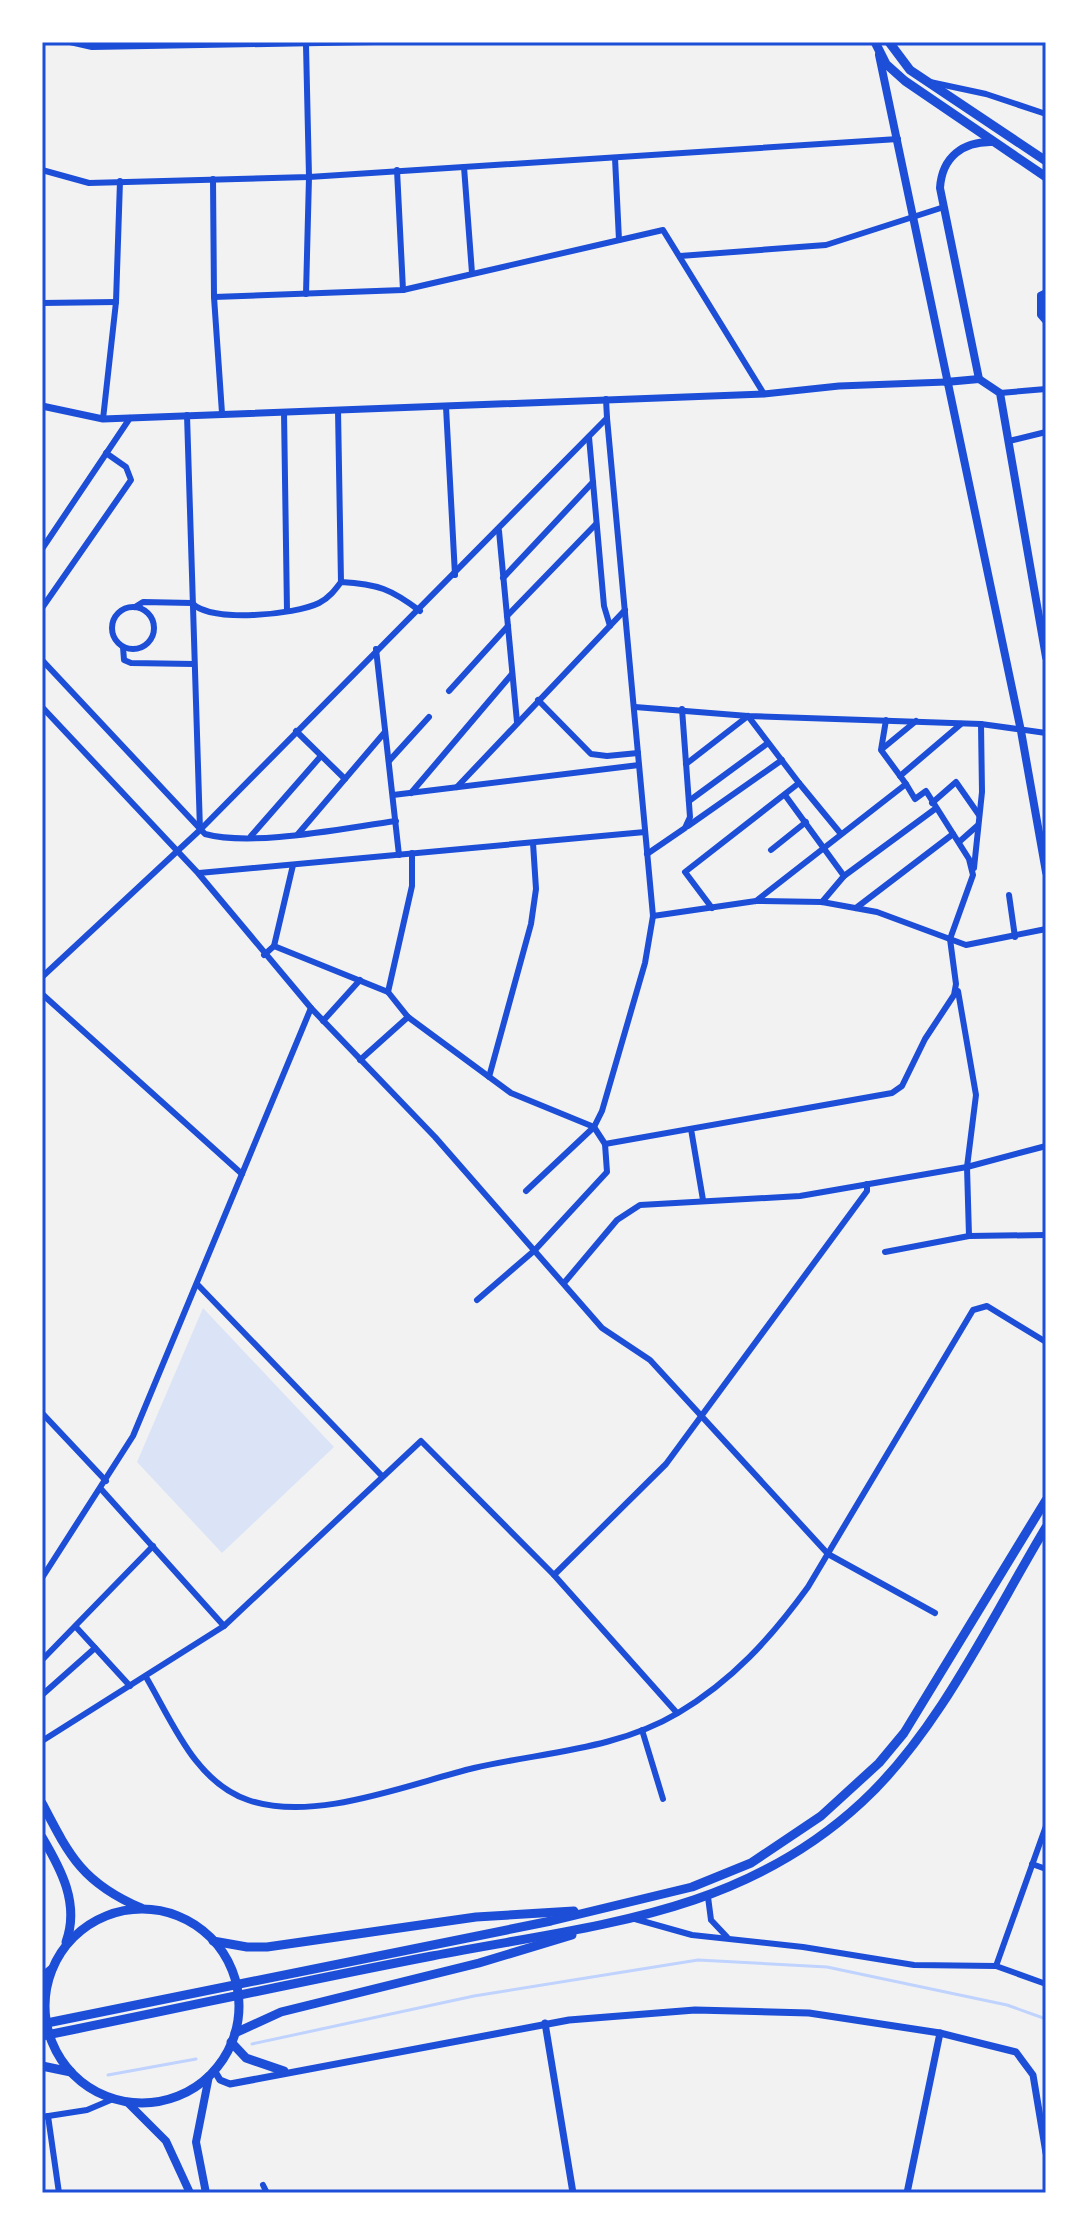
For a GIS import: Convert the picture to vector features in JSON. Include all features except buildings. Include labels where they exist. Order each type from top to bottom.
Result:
[{"type":"main road","points":[[889,42],[901,62],[1046,161]]},
{"type":"main road","points":[[877,46],[1021,731],[1046,872]]},
{"type":"main road","points":[[877,46],[894,72],[1046,177]]},
{"type":"main road","points":[[979,379],[944,207],[941,173],[948,162],[969,144],[993,142]]},
{"type":"main road","points":[[946,382],[979,379],[1000,393],[1046,657]]},
{"type":"main road","points":[[42,2024],[551,1921],[692,1887],[751,1863],[821,1816],[851,1790],[904,1733],[1044,1504],[1046,1492]]},
{"type":"main road","points":[[42,2036],[635,1919],[708,1897],[758,1876],[795,1854],[852,1811],[918,1742],[1046,1527]]},
{"type":"main road","points":[[42,1803],[67,1851],[88,1878],[114,1897],[144,1909],[182,1918],[213,1941],[227,1961],[236,1984],[238,2008],[233,2037],[212,2073],[196,2142],[206,2193]]},
{"type":"main road","points":[[42,1837],[67,1886],[71,1913],[64,1947],[52,1969],[45,2012],[49,2034],[71,2072],[95,2091],[127,2102],[171,2099],[212,2073]]},
{"type":"main road","points":[[64,1947],[100,1919],[144,1909]]},
{"type":"main road","points":[[213,1941],[267,1947],[476,1917],[585,1911]]},
{"type":"main road","points":[[233,2037],[281,2012],[540,1946],[590,1927]]},
{"type":"main road","points":[[42,1977],[52,1969]]},
{"type":"main road","points":[[233,2037],[246,2058],[284,2071]]},
{"type":"main road","points":[[42,2066],[71,2072]]},
{"type":"main road","points":[[127,2102],[166,2141],[190,2193]]},
{"type":"street","points":[[70,42],[374,42]]},
{"type":"street","points":[[306,44],[309,177],[306,294]]},
{"type":"street","points":[[925,80],[986,94],[1046,114]]},
{"type":"street","points":[[42,170],[89,183],[309,177],[898,139]]},
{"type":"street","points":[[615,158],[619,240]]},
{"type":"street","points":[[464,167],[472,273]]},
{"type":"street","points":[[397,170],[403,290]]},
{"type":"street","points":[[213,179],[214,297],[222,413]]},
{"type":"street","points":[[103,419],[116,302],[120,181]]},
{"type":"street","points":[[680,256],[826,245],[944,207]]},
{"type":"street","points":[[214,297],[403,290],[663,230],[764,394]]},
{"type":"street","points":[[1046,292],[1040,295],[1038,302],[1046,322]]},
{"type":"street","points":[[42,303],[116,302]]},
{"type":"street","points":[[42,406],[103,419],[764,394],[839,386],[946,382]]},
{"type":"street","points":[[1000,393],[1046,389]]},
{"type":"street","points":[[526,1191],[594,1127],[602,1111],[645,963],[653,916],[606,399]]},
{"type":"street","points":[[446,407],[455,575]]},
{"type":"street","points":[[194,664],[131,663],[124,660],[123,647],[113,634],[113,623],[123,610],[143,602],[192,603],[199,610],[214,615],[287,611],[320,603],[341,582],[338,410]]},
{"type":"street","points":[[284,412],[287,611]]},
{"type":"street","points":[[187,415],[200,830]]},
{"type":"street","points":[[42,549],[130,418]]},
{"type":"street","points":[[42,977],[200,830],[376,649],[420,611],[607,418]]},
{"type":"street","points":[[1009,441],[1046,432]]},
{"type":"street","points":[[589,437],[604,606],[610,626]]},
{"type":"street","points":[[42,608],[131,480],[126,467],[106,453]]},
{"type":"street","points":[[503,578],[593,482]]},
{"type":"street","points":[[507,617],[596,524]]},
{"type":"street","points":[[499,531],[517,722]]},
{"type":"street","points":[[341,582],[376,584],[399,594],[420,611]]},
{"type":"street","points":[[123,647],[143,647],[152,638],[152,618],[135,607]]},
{"type":"street","points":[[457,787],[625,610]]},
{"type":"street","points":[[449,691],[508,626]]},
{"type":"street","points":[[376,649],[399,855]]},
{"type":"street","points":[[42,660],[200,830],[220,838],[298,834],[396,821]]},
{"type":"street","points":[[411,793],[513,673]]},
{"type":"street","points":[[538,700],[591,754],[638,753]]},
{"type":"street","points":[[42,707],[198,873],[311,1008],[535,1250],[602,1328],[617,1341],[650,1360],[700,1419],[828,1554],[935,1613]]},
{"type":"street","points":[[635,707],[748,716],[981,724],[1046,733]]},
{"type":"street","points":[[682,709],[690,817],[685,828]]},
{"type":"street","points":[[748,716],[841,834]]},
{"type":"street","points":[[686,764],[748,716]]},
{"type":"street","points":[[389,761],[429,717]]},
{"type":"street","points":[[886,720],[881,750],[915,799],[926,791],[959,842],[973,875]]},
{"type":"street","points":[[881,750],[916,721]]},
{"type":"street","points":[[900,776],[962,723]]},
{"type":"street","points":[[969,1236],[967,1167],[976,1095],[950,939],[973,875],[979,816],[981,724]]},
{"type":"street","points":[[296,731],[345,779]]},
{"type":"street","points":[[298,834],[385,732]]},
{"type":"street","points":[[689,801],[768,743]]},
{"type":"street","points":[[251,836],[321,756]]},
{"type":"street","points":[[647,854],[782,760]]},
{"type":"street","points":[[393,795],[639,765]]},
{"type":"street","points":[[822,902],[844,876],[934,806],[956,782],[979,816]]},
{"type":"street","points":[[712,908],[685,872],[799,783]]},
{"type":"street","points":[[756,901],[906,784]]},
{"type":"street","points":[[785,795],[844,876]]},
{"type":"street","points":[[771,850],[806,822]]},
{"type":"street","points":[[959,842],[978,825]]},
{"type":"street","points":[[198,873],[645,832]]},
{"type":"street","points":[[856,908],[953,834]]},
{"type":"street","points":[[489,1077],[531,924],[536,889],[533,843]]},
{"type":"street","points":[[388,992],[412,886],[412,853]]},
{"type":"street","points":[[264,955],[274,946],[293,865]]},
{"type":"street","points":[[1009,895],[1015,937]]},
{"type":"street","points":[[653,916],[756,901],[822,902],[856,908],[914,924],[950,939],[977,944],[1046,929]]},
{"type":"street","points":[[274,946],[388,992],[408,1017],[511,1093],[594,1127],[605,1144],[607,1172],[535,1250],[477,1300]]},
{"type":"street","points":[[323,1021],[360,980]]},
{"type":"street","points":[[605,1144],[899,1090],[954,995],[956,984]]},
{"type":"street","points":[[42,994],[242,1174]]},
{"type":"street","points":[[42,1578],[133,1436],[311,1008]]},
{"type":"street","points":[[360,1060],[408,1017]]},
{"type":"street","points":[[691,1129],[703,1200]]},
{"type":"street","points":[[564,1283],[626,1211],[640,1205],[800,1196],[967,1167],[1046,1146]]},
{"type":"street","points":[[554,1575],[666,1464],[867,1191],[867,1184]]},
{"type":"street","points":[[885,1252],[969,1236],[1046,1235]]},
{"type":"street","points":[[197,1284],[382,1476]]},
{"type":"street","points":[[146,1677],[188,1749],[206,1773],[226,1789],[269,1805],[321,1804],[353,1799],[473,1769],[625,1738],[677,1713],[752,1657],[782,1623],[828,1554],[973,1310],[987,1306],[1046,1342]]},
{"type":"street","points":[[42,1413],[106,1481]]},
{"type":"street","points":[[42,1741],[224,1626],[421,1441],[554,1575],[677,1713]]},
{"type":"street","points":[[101,1489],[224,1626]]},
{"type":"street","points":[[42,1660],[153,1546]]},
{"type":"street","points":[[76,1627],[130,1686]]},
{"type":"street","points":[[42,1695],[95,1648]]},
{"type":"street","points":[[642,1730],[663,1799]]},
{"type":"street","points":[[996,1966],[1046,1826]]},
{"type":"street","points":[[1032,1864],[1046,1869]]},
{"type":"street","points":[[708,1897],[711,1920],[720,1932],[734,1940]]},
{"type":"street","points":[[635,1919],[664,1929],[914,1965],[996,1966],[1046,1984]]},
{"type":"street","points":[[212,2073],[226,2084],[545,2023],[657,2012],[771,2010],[875,2021],[1007,2048],[1023,2058],[1033,2075],[1046,2153]]},
{"type":"street","points":[[545,2023],[573,2193]]},
{"type":"street","points":[[907,2193],[940,2033]]},
{"type":"street","points":[[59,2193],[45,2116],[87,2110],[113,2099]]},
{"type":"street","points":[[263,2185],[267,2193]]},
{"type":"shaded area","points":[[203,1308],[334,1447],[222,1553],[137,1462]]},
{"type":"waterway","points":[[252,2044],[474,1996],[698,1960],[827,1967],[1007,2005],[1046,2019]]},
{"type":"waterway","points":[[108,2075],[196,2059]]}]
